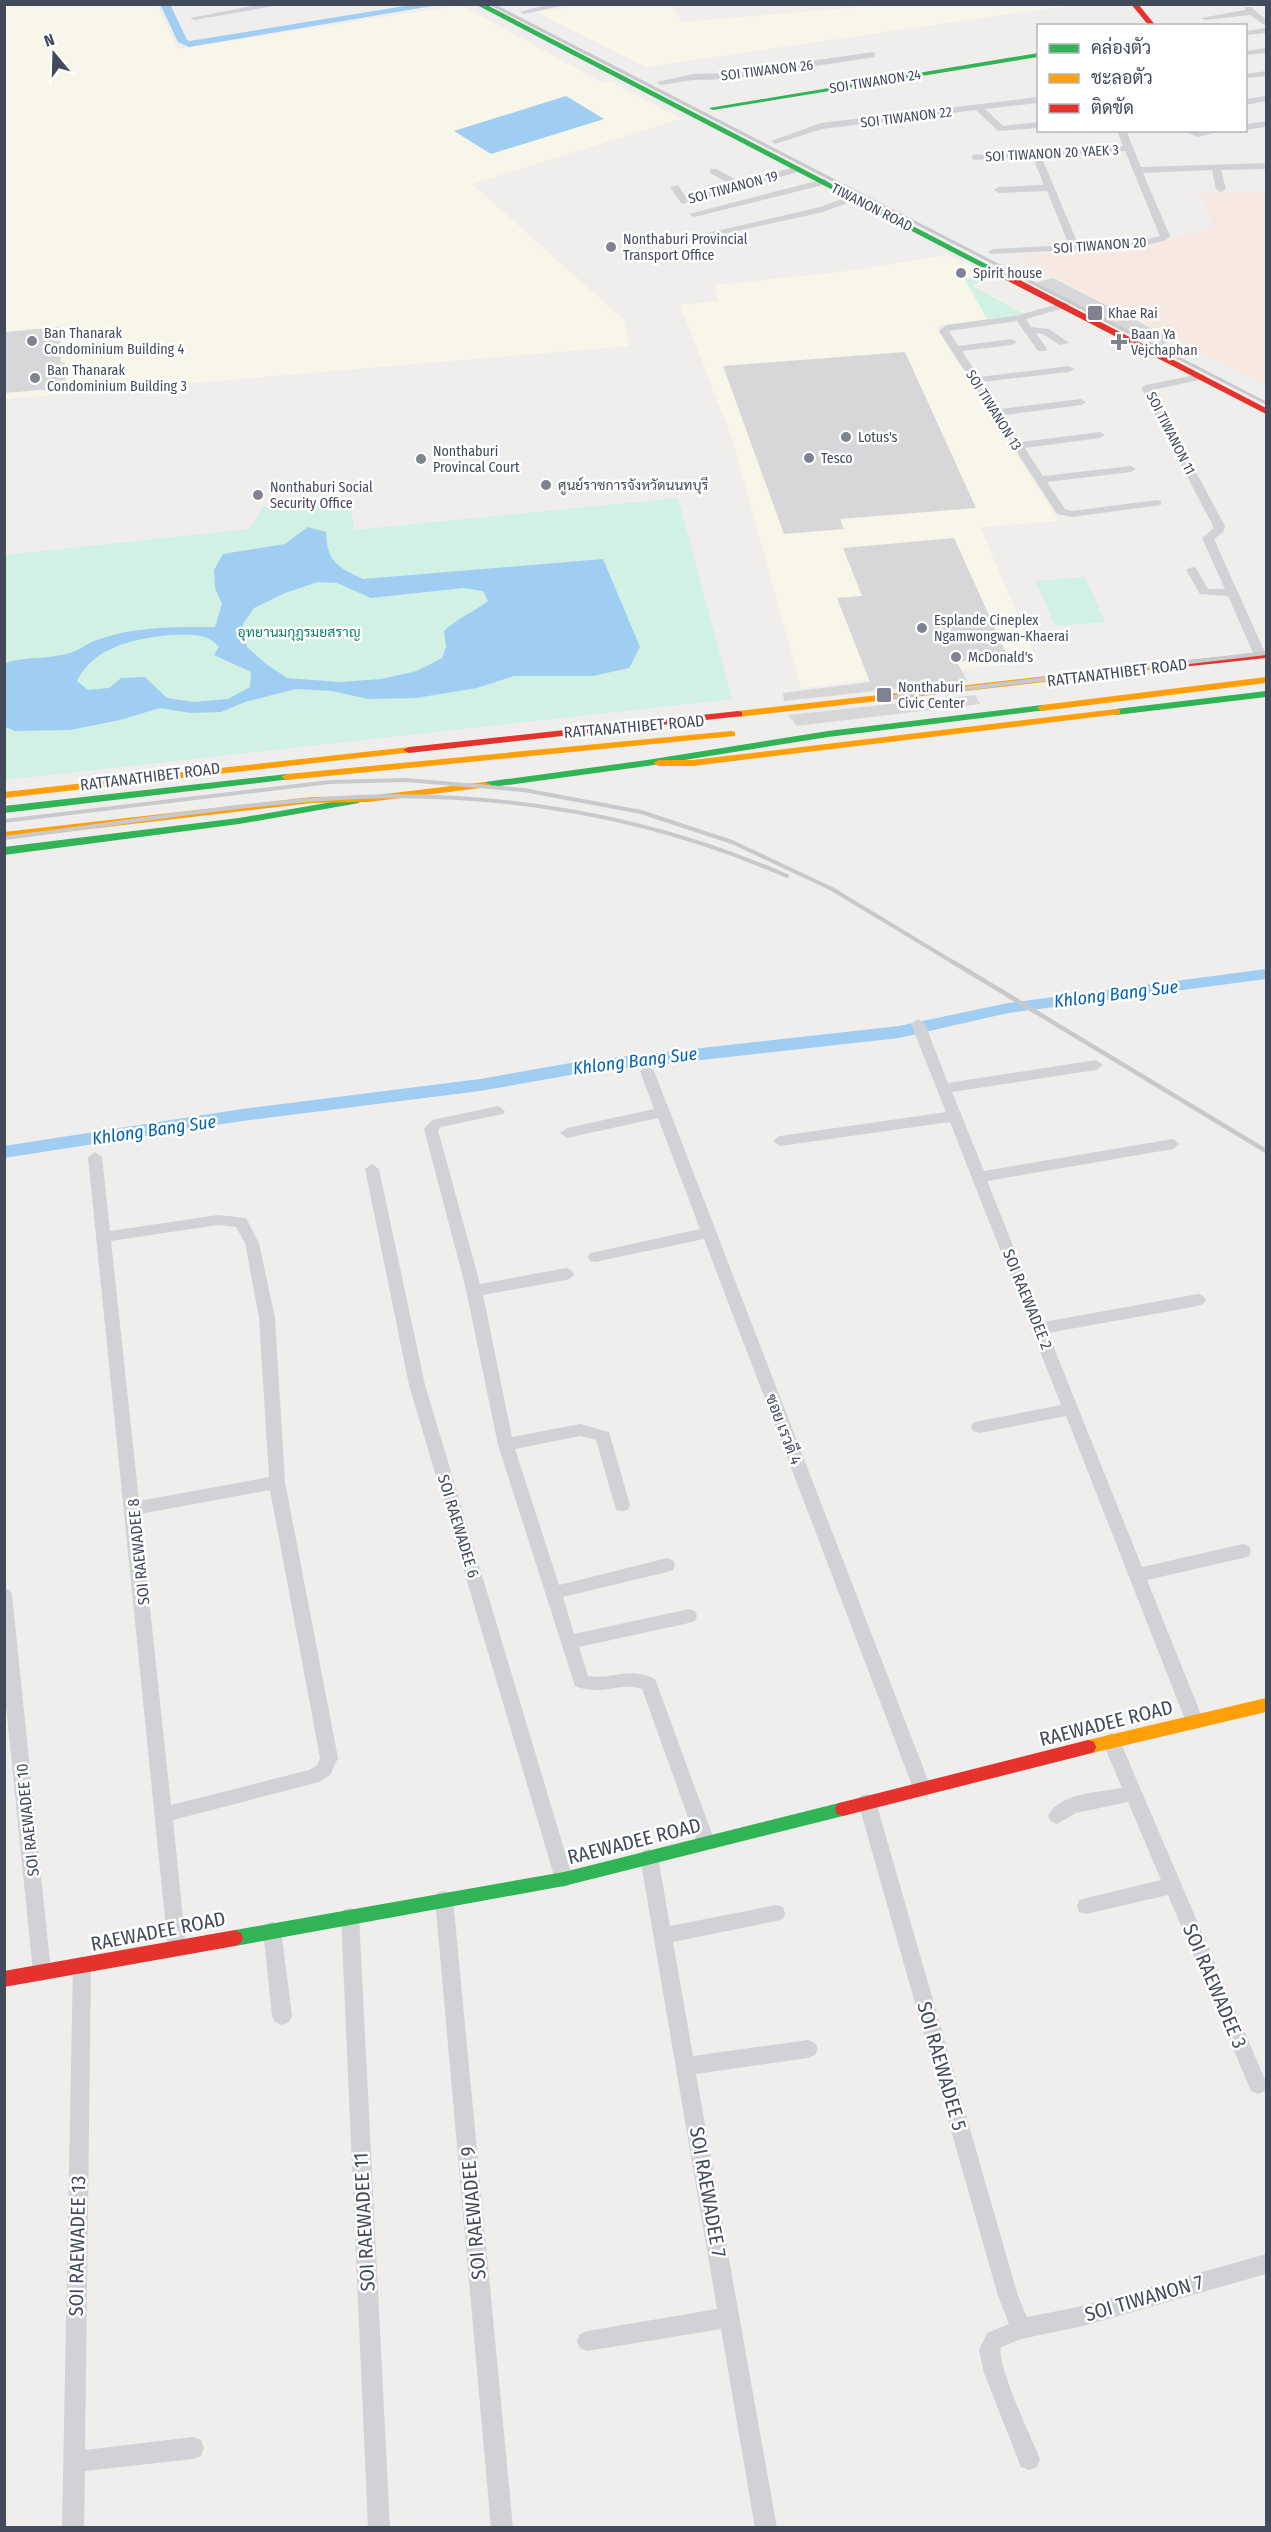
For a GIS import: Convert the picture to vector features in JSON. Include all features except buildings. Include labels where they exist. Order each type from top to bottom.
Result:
[{"type":"main road","name":"TIWANON ROAD","points":[[478,4],[1265,409]]},
{"type":"main road","points":[[509,4],[552,26]]},
{"type":"main road","points":[[1134,4],[1152,24]]},
{"type":"main road","points":[[579,56],[598,50]]},
{"type":"main road","name":"SOI TIWANON 24","points":[[733,119],[707,106],[1037,55]]},
{"type":"main road","points":[[656,80],[682,93]]},
{"type":"main road","points":[[769,138],[789,148]]},
{"type":"main road","points":[[978,244],[1014,263]]},
{"type":"main road","name":"RATTANATHIBET ROAD","points":[[4,795],[1263,655]]},
{"type":"main road","name":"RATTANATHIBET ROAD","points":[[4,851],[228,823],[368,799],[647,763],[926,718],[1266,670]]},
{"type":"main road","name":"RATTANATHIBET ROAD","points":[[4,810],[224,783],[606,745],[926,718],[1266,680]]},
{"type":"main road","name":"RATTANATHIBET ROAD","points":[[647,763],[693,763],[1266,693]]},
{"type":"main road","name":"RATTANATHIBET ROAD","points":[[4,836],[312,800],[368,799]]},
{"type":"main road","name":"RAEWADEE ROAD","points":[[4,1979],[564,1879],[1111,1741],[1266,1705]]},
{"type":"street","points":[[194,18],[282,4]]},
{"type":"street","points":[[524,12],[565,4]]},
{"type":"street","points":[[1205,18],[1250,10],[1266,24]]},
{"type":"street","points":[[1247,33],[1266,31]]},
{"type":"street","points":[[1247,53],[1266,51]]},
{"type":"street","name":"SOI TIWANON 26","points":[[656,80],[730,76],[872,55]]},
{"type":"street","points":[[1247,76],[1266,74]]},
{"type":"street","points":[[1247,102],[1266,99]]},
{"type":"street","name":"SOI TIWANON 22","points":[[769,138],[821,126],[1037,100]]},
{"type":"street","points":[[978,107],[997,128],[1037,125]]},
{"type":"street","points":[[1247,127],[1266,124]]},
{"type":"street","name":"SOI TIWANON 20","points":[[993,252],[1140,244],[1165,236],[1122,132]]},
{"type":"street","points":[[1191,132],[1198,134],[1210,132]]},
{"type":"street","name":"SOI TIWANON 20 YAEK 3","points":[[975,157],[1129,148]]},
{"type":"street","points":[[1036,154],[1075,248]]},
{"type":"street","points":[[1139,170],[1266,166]]},
{"type":"street","points":[[1216,168],[1221,189]]},
{"type":"street","name":"SOI TIWANON 19","points":[[675,187],[687,208],[740,186],[798,169]]},
{"type":"street","points":[[713,171],[740,186]]},
{"type":"street","points":[[687,208],[824,182]]},
{"type":"street","points":[[999,190],[1050,188]]},
{"type":"street","points":[[687,239],[823,209],[853,198]]},
{"type":"street","name":"SOI TIWANON 13","points":[[1065,305],[1020,318],[946,328],[944,331],[1058,509],[1072,514],[1157,503]]},
{"type":"street","points":[[1020,318],[1042,349]]},
{"type":"street","points":[[1030,330],[1045,331],[1064,342]]},
{"type":"street","points":[[955,349],[1012,342]]},
{"type":"street","points":[[975,380],[1069,369]]},
{"type":"street","name":"SOI TIWANON 11","points":[[1200,377],[1146,388],[1220,529],[1208,538],[1232,593]]},
{"type":"street","points":[[996,413],[1082,402]]},
{"type":"street","points":[[1017,446],[1100,435]]},
{"type":"street","points":[[1039,480],[1131,469]]},
{"type":"street","points":[[1192,570],[1204,592],[1232,593],[1263,655]]},
{"type":"street","name":"SOI RAEWADEE 2","points":[[918,1024],[1195,1722]]},
{"type":"street","points":[[944,1088],[1096,1065]]},
{"type":"street","name":"ซอย เรวดี 4","points":[[647,1071],[922,1788]]},
{"type":"street","points":[[498,1112],[437,1123],[430,1129],[474,1291],[506,1445],[581,1681],[587,1684],[639,1680],[649,1684],[706,1842]]},
{"type":"street","points":[[567,1133],[663,1112]]},
{"type":"street","points":[[780,1141],[954,1116]]},
{"type":"street","points":[[979,1177],[1173,1144]]},
{"type":"street","name":"SOI RAEWADEE 8","points":[[95,1157],[165,1814],[177,1948]]},
{"type":"street","name":"SOI RAEWADEE 6","points":[[372,1169],[417,1385],[564,1879]]},
{"type":"street","points":[[105,1237],[218,1220],[235,1220],[245,1225],[252,1243],[267,1318],[277,1482],[329,1758],[324,1770],[313,1777],[165,1814]]},
{"type":"street","points":[[595,1257],[709,1233]]},
{"type":"street","points":[[474,1291],[566,1274]]},
{"type":"street","points":[[1039,1329],[1198,1300]]},
{"type":"street","points":[[979,1427],[1072,1409]]},
{"type":"street","points":[[506,1445],[580,1430],[603,1436],[622,1505]]},
{"type":"street","points":[[133,1509],[277,1482]]},
{"type":"street","points":[[1137,1575],[1243,1551]]},
{"type":"street","points":[[552,1593],[668,1565]]},
{"type":"street","name":"SOI RAEWADEE 10","points":[[4,1595],[42,1972]]},
{"type":"street","points":[[568,1642],[689,1616]]},
{"type":"street","name":"SOI RAEWADEE 3","points":[[1111,1741],[1258,2085]]},
{"type":"street","points":[[1057,1816],[1072,1806],[1133,1793]]},
{"type":"street","name":"SOI RAEWADEE 5","points":[[867,1802],[1008,2296],[1021,2329]]},
{"type":"street","name":"SOI RAEWADEE 7","points":[[649,1857],[766,2528]]},
{"type":"street","points":[[1086,1906],[1173,1886]]},
{"type":"street","name":"SOI RAEWADEE 9","points":[[444,1899],[502,2528]]},
{"type":"street","points":[[663,1936],[776,1913]]},
{"type":"street","name":"SOI RAEWADEE 11","points":[[350,1916],[378,2528]]},
{"type":"street","points":[[272,1930],[282,2016]]},
{"type":"street","name":"SOI RAEWADEE 13","points":[[73,2528],[82,1965]]},
{"type":"street","points":[[686,2066],[808,2049]]},
{"type":"street","name":"SOI TIWANON 7","points":[[1029,2459],[994,2373],[989,2350],[994,2340],[1021,2329],[1083,2316],[1266,2264]]},
{"type":"street","points":[[587,2341],[730,2317]]},
{"type":"street","points":[[74,2462],[193,2448]]},
{"type":"shaded area","points":[[586,4],[670,5],[682,22],[887,5],[1072,5],[646,67],[536,12]]},
{"type":"shaded area","points":[[5,5],[157,5],[178,49],[461,5],[603,83],[610,81],[681,119],[472,184],[624,320],[629,346],[5,399]]},
{"type":"shaded area","points":[[1266,192],[1266,386],[1014,255],[1143,247],[1215,227],[1199,193]]},
{"type":"shaded area","points":[[947,255],[999,276],[975,286],[1028,315],[935,326],[1059,521],[980,527],[1037,661],[801,688],[733,441],[680,305],[718,301],[715,285],[840,272]]},
{"type":"green space","points":[[982,273],[991,277],[973,286],[1025,314],[987,319],[965,280]]},
{"type":"green space","name":"อุทยานมกุฎรมยสราญ","points":[[678,498],[732,699],[5,780],[4,555],[249,529],[263,507],[336,500],[351,506],[354,530]]},
{"type":"green space","points":[[1085,577],[1105,622],[1055,626],[1036,581]]},
{"type":"water","points":[[566,96],[604,119],[491,154],[454,131]]},
{"type":"water","points":[[308,527],[326,532],[331,557],[340,567],[363,579],[603,559],[640,647],[629,668],[593,676],[514,676],[477,688],[416,698],[368,699],[332,691],[296,689],[245,702],[221,712],[190,713],[160,708],[120,720],[70,730],[15,731],[5,727],[5,663],[76,651],[97,640],[126,632],[156,628],[215,627],[222,604],[215,588],[214,570],[223,554],[285,544]],"holes":[[[318,582],[337,583],[371,598],[463,588],[483,591],[488,601],[454,622],[444,631],[446,647],[442,658],[417,671],[381,679],[340,682],[287,678],[247,647],[243,624],[254,608],[285,593]],[[170,635],[197,635],[214,642],[219,647],[214,655],[251,672],[250,687],[228,699],[194,702],[167,698],[145,677],[121,678],[109,688],[88,690],[77,681],[84,669],[104,652],[130,642]]]},
{"type":"waterway","points":[[165,4],[183,42],[189,44],[439,4]]},
{"type":"waterway","name":"Khlong Bang Sue","points":[[4,1152],[242,1115],[480,1085],[576,1068],[899,1032],[1008,1008],[1266,974]]},
{"type":"railway","points":[[491,4],[1266,403]]},
{"type":"railway","points":[[884,698],[1266,653]]},
{"type":"railway","points":[[4,821],[330,782],[406,780],[524,790],[641,812],[732,842],[832,889],[956,964]]},
{"type":"railway","points":[[4,838],[225,808],[314,800],[359,797],[469,799],[524,804],[631,824],[736,855],[787,876]]},
{"type":"railway","points":[[953,962],[1266,1151]]},
{"type":"traffic: fast","points":[[478,4],[1009,278]]},
{"type":"traffic: fast","points":[[713,108],[1037,55]]},
{"type":"traffic: fast","points":[[1116,712],[1266,694]]},
{"type":"traffic: fast","points":[[485,785],[647,763],[828,734],[1042,708]]},
{"type":"traffic: fast","points":[[4,810],[287,777]]},
{"type":"traffic: fast","points":[[4,851],[239,821],[355,801]]},
{"type":"traffic: fast","points":[[235,1938],[564,1879],[843,1809]]},
{"type":"traffic: slow","points":[[738,714],[1154,667]]},
{"type":"traffic: slow","points":[[1042,708],[1266,680]]},
{"type":"traffic: slow","points":[[659,763],[693,763],[1116,712]]},
{"type":"traffic: slow","points":[[287,777],[731,734]]},
{"type":"traffic: slow","points":[[4,795],[409,750]]},
{"type":"traffic: slow","points":[[4,836],[312,800],[368,799],[485,785]]},
{"type":"traffic: slow","points":[[1088,1747],[1266,1705]]},
{"type":"traffic: jam","points":[[1134,4],[1151,24]]},
{"type":"traffic: jam","points":[[1009,278],[1266,411]]},
{"type":"traffic: jam","points":[[1154,667],[1266,655]]},
{"type":"traffic: jam","points":[[409,750],[738,714]]},
{"type":"traffic: jam","points":[[843,1809],[1088,1747]]},
{"type":"traffic: jam","points":[[4,1979],[235,1938]]},
{"type":"place","name":"Nonthaburi Provincial Transport Office","points":[[611,247]]},
{"type":"place","name":"Spirit house","points":[[961,273]]},
{"type":"place","name":"Khae Rai","points":[[1095,313]]},
{"type":"place","name":"Ban Thanarak Condominium Building 4","points":[[32,341]]},
{"type":"place","name":"Baan Ya Vejchaphan","points":[[1119,342]]},
{"type":"place","name":"Ban Thanarak Condominium Building 3","points":[[35,378]]},
{"type":"place","name":"Lotus's","points":[[846,437]]},
{"type":"place","name":"Tesco","points":[[809,458]]},
{"type":"place","name":"Nonthaburi Provincal Court","points":[[421,459]]},
{"type":"place","name":"ศูนย์ราชการจังหวัดนนทบุรี","points":[[546,485]]},
{"type":"place","name":"Nonthaburi Social Security Office","points":[[258,495]]},
{"type":"place","name":"Esplande Cineplex Ngamwongwan-Khaerai","points":[[922,628]]},
{"type":"place","name":"McDonald's","points":[[956,657]]},
{"type":"place","name":"Nonthaburi Civic Center","points":[[884,695]]}]
